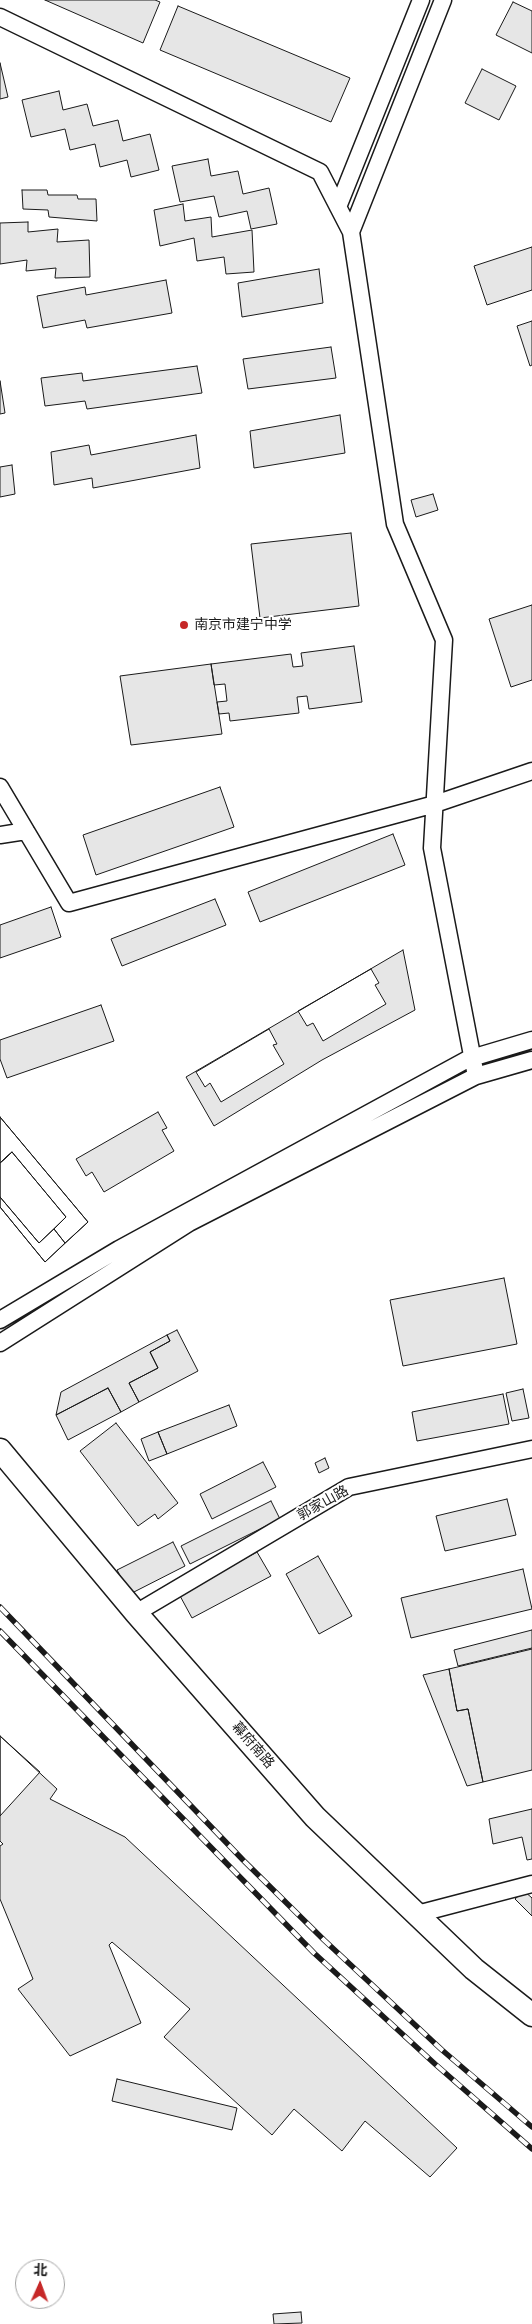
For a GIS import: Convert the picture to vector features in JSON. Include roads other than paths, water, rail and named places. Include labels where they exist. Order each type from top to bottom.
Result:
[{"type":"street","points":[[338,207],[422,0]]},
{"type":"street","points":[[351,232],[443,0]]},
{"type":"street","points":[[0,17],[320,172],[351,232],[395,524],[444,640],[432,848],[476,1076]]},
{"type":"street","points":[[0,787],[69,903],[435,804],[532,771]]},
{"type":"street","points":[[0,835],[26,831]]},
{"type":"street","points":[[0,1320],[119,1249],[468,1059],[532,1040]]},
{"type":"street","points":[[0,1343],[189,1223],[476,1076],[532,1060]]},
{"type":"street","name":"幕府南路","points":[[0,1450],[136,1613],[315,1817],[474,1969],[532,2015]]},
{"type":"street","name":"郭家山路","points":[[136,1613],[349,1487],[532,1450]]},
{"type":"street","points":[[417,1914],[532,1884]]},
{"type":"railway","points":[[0,1607],[243,1860],[324,1940],[442,2050],[532,2127]]},
{"type":"railway","points":[[0,1631],[314,1953],[435,2064],[532,2149]]},
{"type":"place","name":"南京市建宁中学","points":[[184,625]]}]
